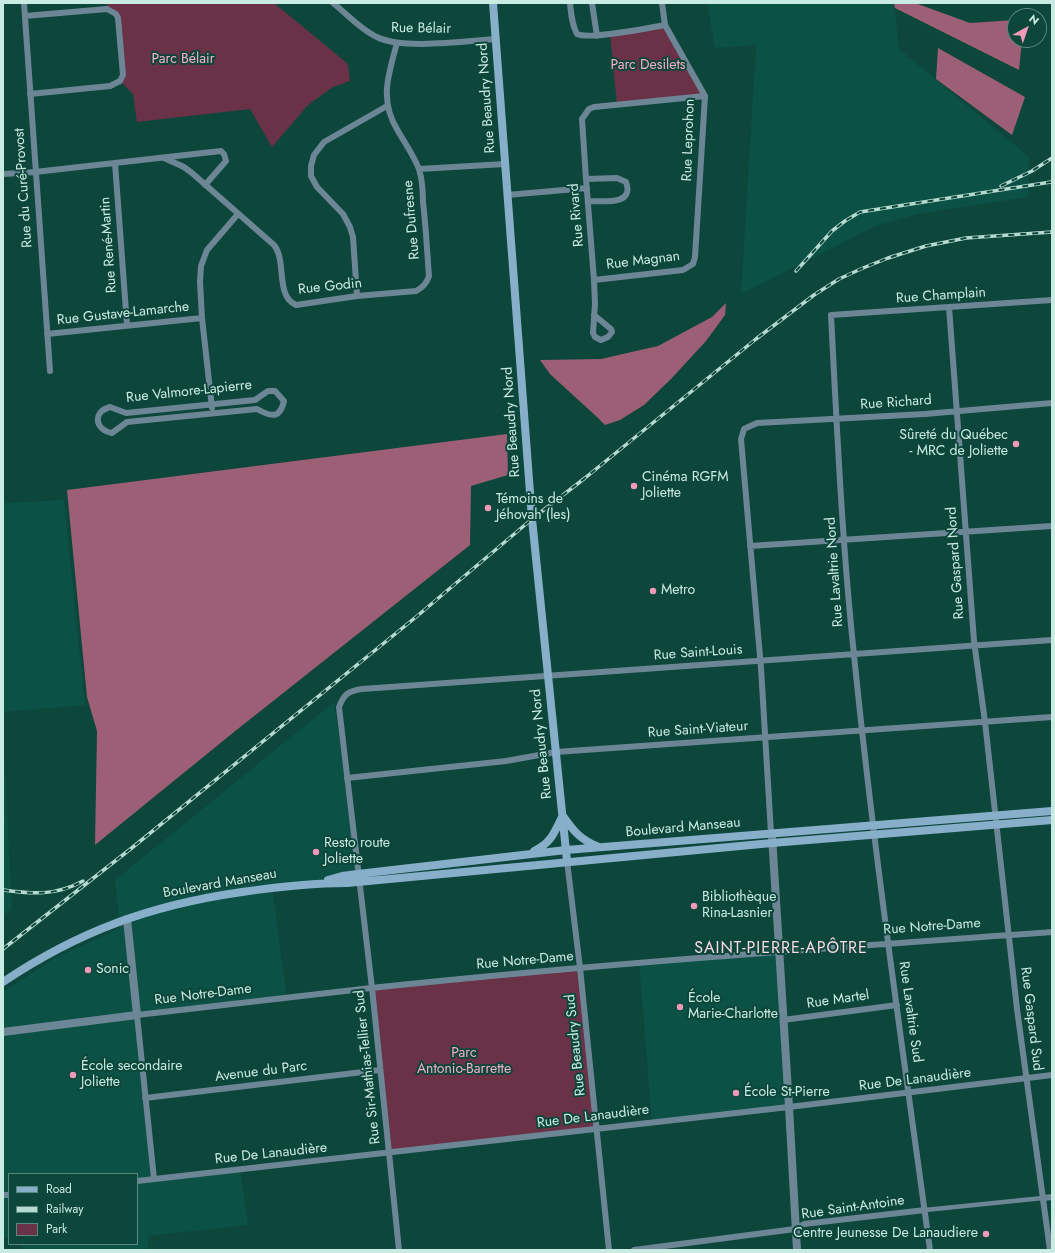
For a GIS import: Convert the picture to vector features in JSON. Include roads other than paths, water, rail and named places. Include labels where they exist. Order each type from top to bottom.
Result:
[{"type":"main road","name":"Rue Beaudry Nord","points":[[493,3],[532,519],[567,861]]},
{"type":"main road","name":"Boulevard Manseau","points":[[358,878],[566,850],[1052,811]]},
{"type":"main road","points":[[524,856],[543,847],[549,842],[562,815],[574,832],[588,843],[602,848]]},
{"type":"main road","name":"Boulevard Manseau","points":[[3,982],[66,944],[99,930],[127,919],[178,903],[218,895],[272,887],[318,883],[342,876],[358,878],[1052,820]]},
{"type":"street","name":"Rue du Curé-Provost","points":[[24,3],[50,371]]},
{"type":"street","name":"Rue Bélair","points":[[333,3],[377,38],[397,43],[437,43],[496,39]]},
{"type":"street","points":[[570,3],[571,15],[577,34],[581,36],[597,36],[665,25]]},
{"type":"street","points":[[592,3],[597,36]]},
{"type":"street","name":"Rue Leprohon","points":[[662,3],[665,25],[705,96],[695,257],[693,264]]},
{"type":"street","points":[[25,16],[107,9],[112,11],[118,18],[123,75],[120,81],[110,86],[30,94]]},
{"type":"street","name":"Rue Dufresne","points":[[397,43],[389,71],[386,93],[387,106],[396,129],[419,169],[423,196],[428,276],[428,280],[425,284]]},
{"type":"street","name":"Rue Rivard","points":[[594,315],[594,280],[582,119],[589,109],[594,107],[705,96]]},
{"type":"street","points":[[357,296],[353,237],[350,227],[343,214],[317,187],[311,176],[311,166],[314,155],[324,142],[387,106]]},
{"type":"street","points":[[3,174],[115,164],[222,151],[226,161],[205,185]]},
{"type":"street","name":"Rue Godin","points":[[164,158],[184,167],[274,245],[278,251],[286,297],[296,305],[357,296],[416,291],[422,288],[425,284]]},
{"type":"street","name":"Rue René-Martin","points":[[115,164],[127,325]]},
{"type":"street","points":[[419,169],[505,164]]},
{"type":"street","points":[[586,179],[617,178],[626,182],[628,187],[626,195],[623,198],[616,200],[588,201]]},
{"type":"street","points":[[507,195],[587,188]]},
{"type":"street","points":[[213,413],[202,318],[200,282],[201,266],[207,250],[238,214]]},
{"type":"street","name":"Rue Magnan","points":[[594,280],[683,270],[693,264]]},
{"type":"street","name":"Rue Champlain","points":[[831,316],[1052,300]]},
{"type":"street","name":"Rue Gaspard Nord","points":[[949,307],[974,645],[985,722],[995,815]]},
{"type":"street","name":"Rue Lavaltrie Nord","points":[[831,316],[836,419],[854,654],[872,825]]},
{"type":"street","name":"Rue Gustave-Lamarche","points":[[47,334],[202,318]]},
{"type":"street","name":"Rue Valmore-Lapierre","points":[[268,391],[275,391],[284,400],[279,412],[274,415],[269,415],[257,409],[213,413],[127,422],[112,433],[103,430],[97,421],[98,415],[102,410],[110,407],[126,413],[255,400],[268,391]]},
{"type":"street","name":"Rue Richard","points":[[750,546],[741,439],[744,429],[757,423],[957,411],[1052,403]]},
{"type":"street","points":[[797,1250],[760,660],[750,546],[1052,526]]},
{"type":"street","name":"Rue Saint-Louis","points":[[346,694],[351,691],[362,689],[1052,640]]},
{"type":"street","name":"Rue Sir-Mathias-Tellier Sud","points":[[346,694],[339,707],[372,988],[399,1250]]},
{"type":"street","name":"Rue Saint-Viateur","points":[[347,778],[506,761],[556,752],[1052,717]]},
{"type":"street","name":"Rue Gaspard Sud","points":[[995,815],[1017,1009],[1050,1250]]},
{"type":"street","name":"Rue Lavaltrie Sud","points":[[872,825],[930,1250]]},
{"type":"street","name":"Rue Beaudry Sud","points":[[567,861],[580,968],[609,1250]]},
{"type":"street","points":[[127,919],[154,1179]]},
{"type":"street","name":"Rue Notre-Dame","points":[[3,1032],[372,988],[580,968],[778,951],[1052,932]]},
{"type":"street","name":"Rue Martel","points":[[783,1020],[897,1005]]},
{"type":"street","name":"Avenue du Parc","points":[[145,1098],[380,1070]]},
{"type":"street","name":"Rue De Lanaudière","points":[[138,1181],[789,1107],[1052,1075]]},
{"type":"street","name":"Rue Saint-Antoine","points":[[634,1250],[795,1229],[804,1224],[1052,1197]]},
{"type":"railway","points":[[1001,186],[1032,171],[1052,158]]},
{"type":"railway","points":[[796,271],[832,231],[860,212],[1051,182]]},
{"type":"railway","points":[[3,949],[133,847],[416,617],[532,519],[585,478],[756,339],[814,295],[839,279],[863,268],[926,246],[966,238],[1052,232]]},
{"type":"railway","points":[[3,890],[44,893],[73,886],[83,881]]},
{"type":"place","name":"Sûreté du Québec - MRC de Joliette","points":[[1016,444]]},
{"type":"place","name":"Cinéma RGFM Joliette","points":[[634,486]]},
{"type":"place","name":"Témoins de Jéhovah (les)","points":[[488,508]]},
{"type":"place","name":"Metro","points":[[653,591]]},
{"type":"place","name":"Resto route Joliette","points":[[316,852]]},
{"type":"place","name":"Bibliothèque Rina-Lasnier","points":[[694,906]]},
{"type":"place","name":"Sonic","points":[[88,970]]},
{"type":"place","name":"École Marie-Charlotte","points":[[680,1007]]},
{"type":"place","name":"École secondaire Joliette","points":[[73,1075]]},
{"type":"place","name":"École St-Pierre","points":[[736,1093]]},
{"type":"place","name":"Centre Jeunesse De Lanaudiere","points":[[986,1234]]},
{"type":"district","name":"SAINT-PIERRE-APÔTRE","points":[[781,949]]},
{"type":"park label","name":"Parc Bélair","points":[[183,60]]},
{"type":"park label","name":"Parc Desilets","points":[[648,66]]},
{"type":"park label","name":"Parc Antonio-Barrette","points":[[464,1062]]}]
